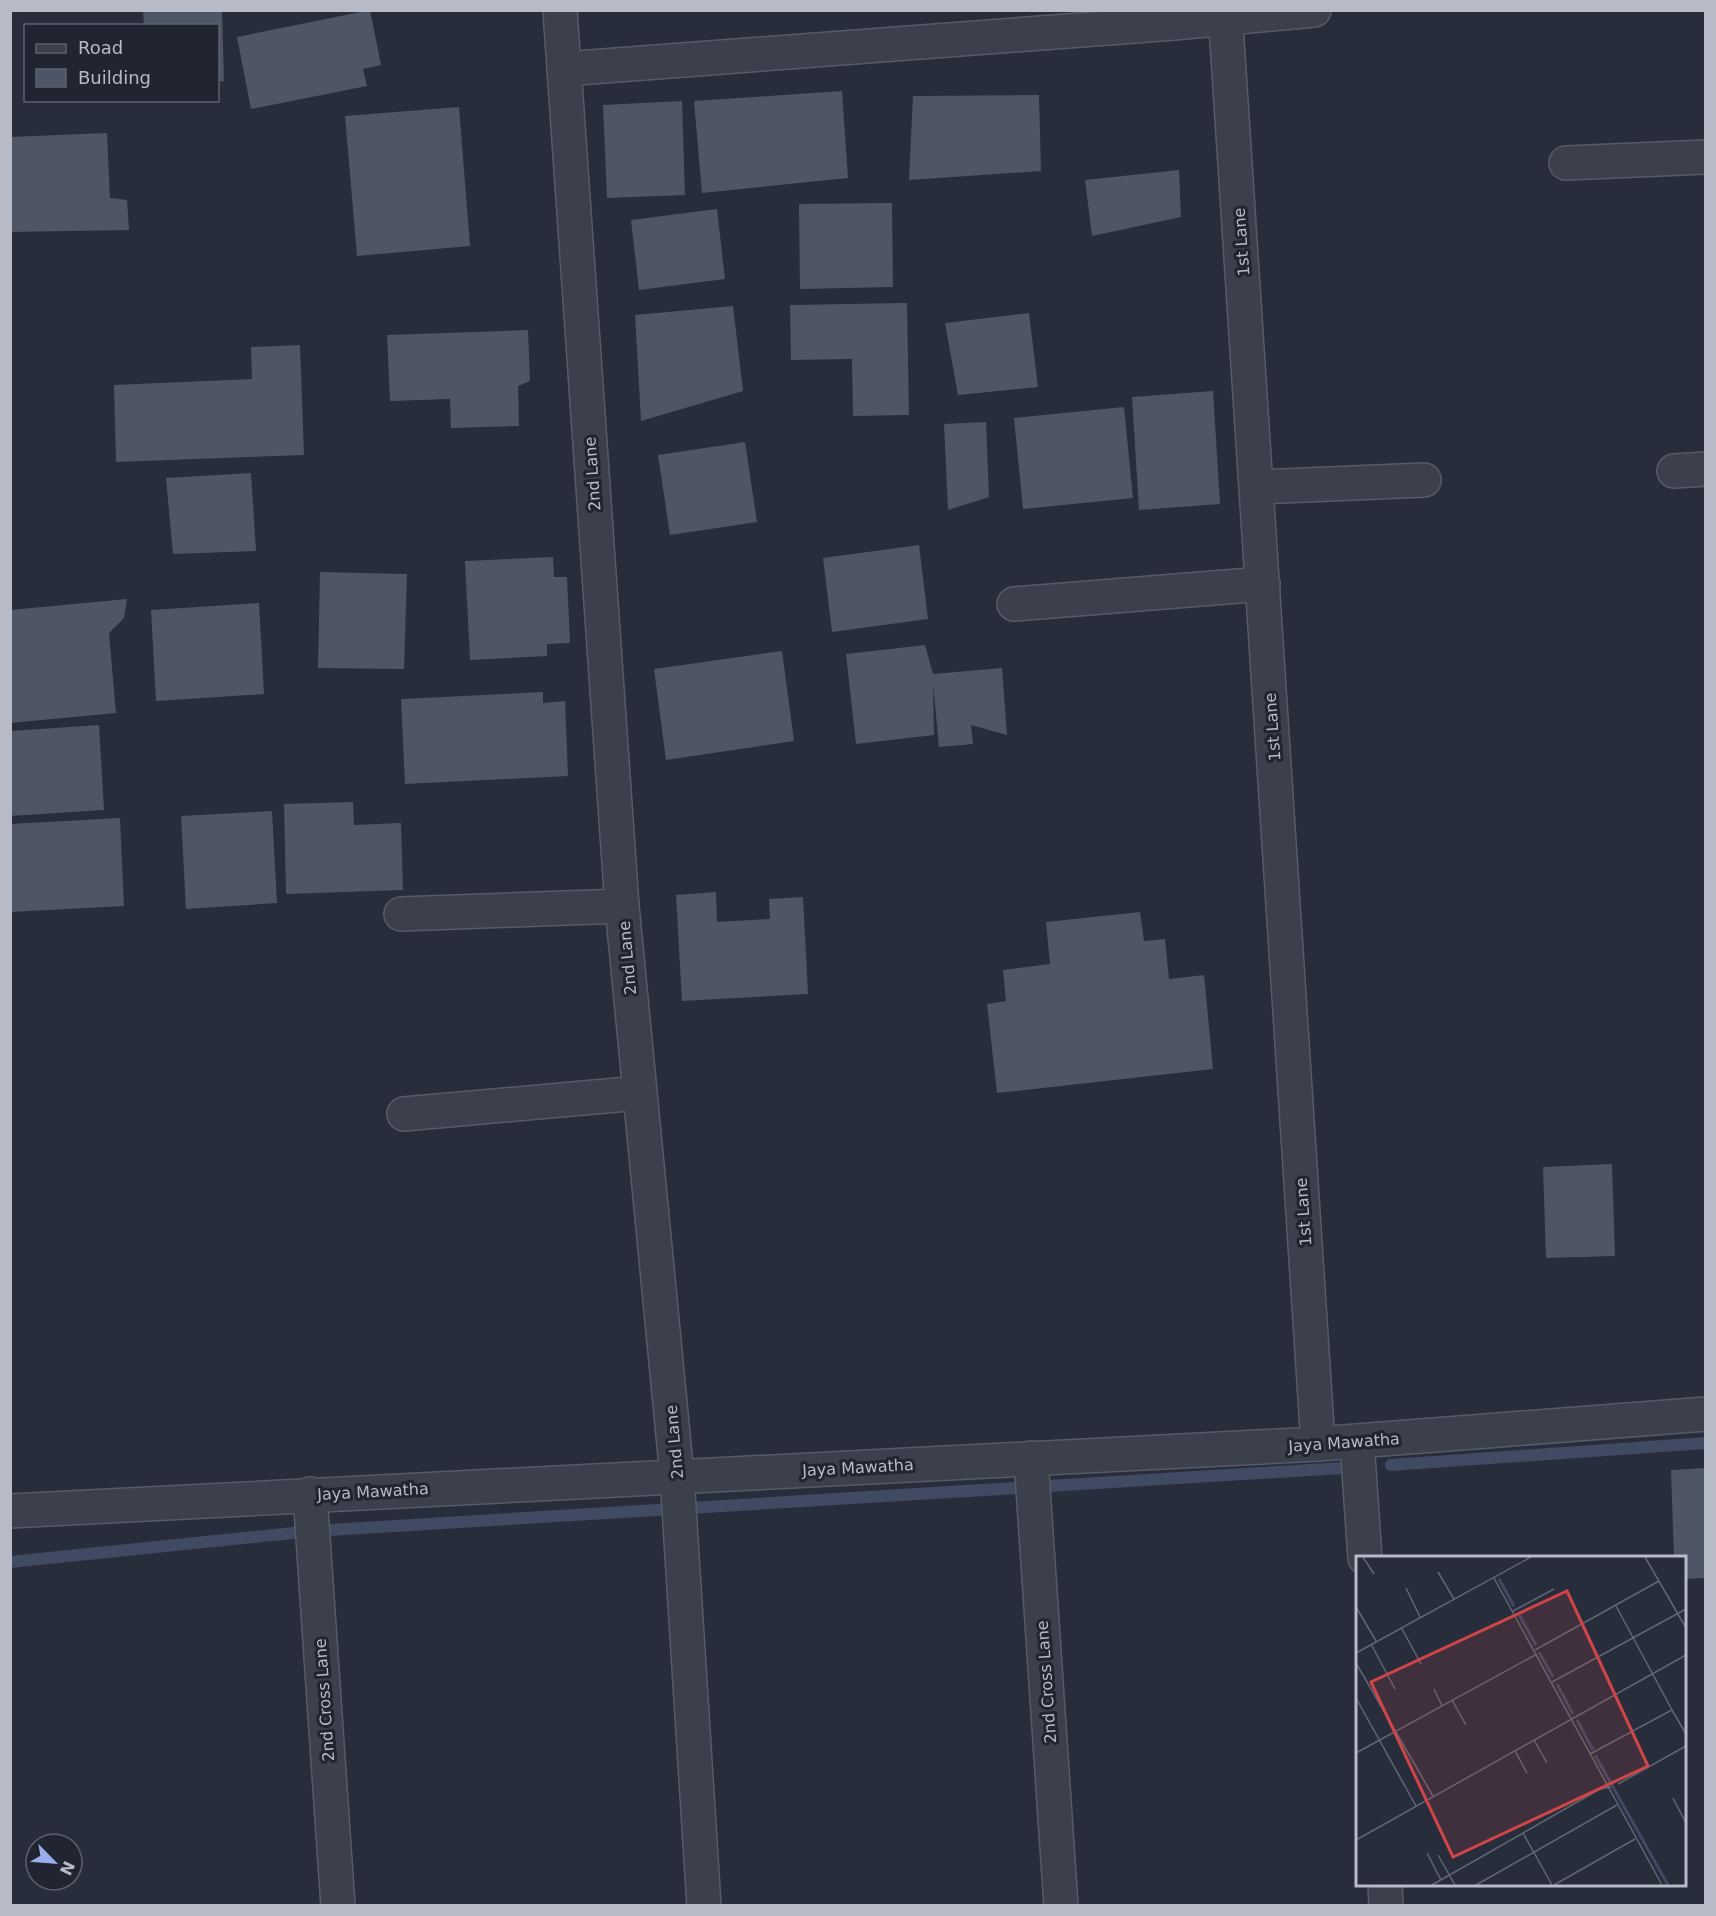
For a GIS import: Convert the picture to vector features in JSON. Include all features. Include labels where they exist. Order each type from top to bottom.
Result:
[{"type":"street","name":"2nd Lane","points":[[561,10],[622,906],[677,1476],[704,1905]]},
{"type":"street","points":[[564,69],[1226,15],[1314,10]]},
{"type":"street","name":"1st Lane","points":[[1226,15],[1318,1444]]},
{"type":"street","points":[[1566,163],[1706,157]]},
{"type":"street","points":[[1674,471],[1706,469]]},
{"type":"street","points":[[1257,487],[1424,480]]},
{"type":"street","points":[[1014,604],[1263,584]]},
{"type":"street","points":[[401,914],[622,906]]},
{"type":"street","points":[[404,1114],[639,1093]]},
{"type":"street","name":"Jaya Mawatha","points":[[10,1511],[1357,1442],[1706,1414]]},
{"type":"street","points":[[1357,1442],[1365,1556]]},
{"type":"street","name":"2nd Cross Lane","points":[[1031,1458],[1060,1905]]},
{"type":"street","name":"2nd Cross Lane","points":[[310,1494],[338,1905]]},
{"type":"street","points":[[1385,1886],[1386,1905]]},
{"type":"building","points":[[143,10],[222,10],[224,81],[219,82],[219,24],[144,24]]},
{"type":"building","points":[[370,10],[381,65],[363,69],[367,86],[251,109],[237,37]]},
{"type":"building","points":[[842,91],[848,178],[702,193],[694,101]]},
{"type":"building","points":[[1039,95],[1041,171],[909,180],[913,96]]},
{"type":"building","points":[[682,101],[685,195],[607,198],[603,105]]},
{"type":"building","points":[[459,107],[470,246],[357,256],[345,116]]},
{"type":"building","points":[[107,133],[110,198],[127,200],[129,230],[10,232],[10,137]]},
{"type":"building","points":[[1179,170],[1181,217],[1092,236],[1085,180]]},
{"type":"building","points":[[892,203],[893,287],[800,289],[799,204]]},
{"type":"building","points":[[717,209],[725,279],[639,290],[631,220]]},
{"type":"building","points":[[907,303],[909,415],[853,416],[852,359],[791,360],[790,305]]},
{"type":"building","points":[[733,306],[743,391],[641,421],[635,315]]},
{"type":"building","points":[[1029,313],[1038,387],[958,395],[945,323]]},
{"type":"building","points":[[528,330],[530,381],[518,386],[519,426],[451,428],[450,399],[390,401],[387,335]]},
{"type":"building","points":[[300,345],[304,455],[116,462],[114,385],[252,379],[251,347]]},
{"type":"building","points":[[1213,391],[1220,504],[1139,510],[1132,397]]},
{"type":"building","points":[[1124,407],[1133,498],[1023,509],[1014,418]]},
{"type":"building","points":[[986,422],[989,497],[948,510],[944,424]]},
{"type":"building","points":[[745,442],[757,522],[670,535],[658,455]]},
{"type":"building","points":[[251,473],[256,551],[173,554],[166,478]]},
{"type":"building","points":[[919,545],[928,619],[832,632],[823,558]]},
{"type":"building","points":[[553,557],[554,577],[567,577],[570,643],[547,644],[547,656],[470,660],[465,561]]},
{"type":"building","points":[[320,572],[407,574],[404,669],[318,668]]},
{"type":"building","points":[[127,599],[124,618],[109,633],[116,713],[10,723],[10,610]]},
{"type":"building","points":[[259,603],[264,694],[156,701],[151,610]]},
{"type":"building","points":[[925,645],[933,674],[1002,668],[1007,735],[971,725],[973,744],[939,747],[933,683],[934,735],[856,744],[846,654]]},
{"type":"building","points":[[782,651],[794,741],[666,760],[654,669]]},
{"type":"building","points":[[543,692],[543,703],[565,701],[568,776],[405,784],[401,699]]},
{"type":"building","points":[[99,725],[104,810],[10,816],[10,731]]},
{"type":"building","points":[[353,802],[354,825],[401,823],[403,890],[286,894],[284,804]]},
{"type":"building","points":[[272,811],[277,903],[186,909],[181,816]]},
{"type":"building","points":[[120,818],[124,906],[10,912],[10,824]]},
{"type":"building","points":[[716,892],[717,922],[770,919],[769,899],[803,897],[808,994],[682,1001],[676,895]]},
{"type":"building","points":[[1140,912],[1144,941],[1165,939],[1169,979],[1204,975],[1213,1069],[997,1093],[987,1004],[1006,1001],[1003,970],[1050,964],[1046,922]]},
{"type":"building","points":[[1612,1164],[1615,1256],[1546,1258],[1543,1167]]},
{"type":"building","points":[[1706,1468],[1706,1578],[1686,1579],[1686,1556],[1674,1556],[1671,1470]]},
{"type":"waterway","points":[[1391,1465],[1706,1443]]},
{"type":"waterway","points":[[10,1562],[313,1531],[1359,1467]]}]
